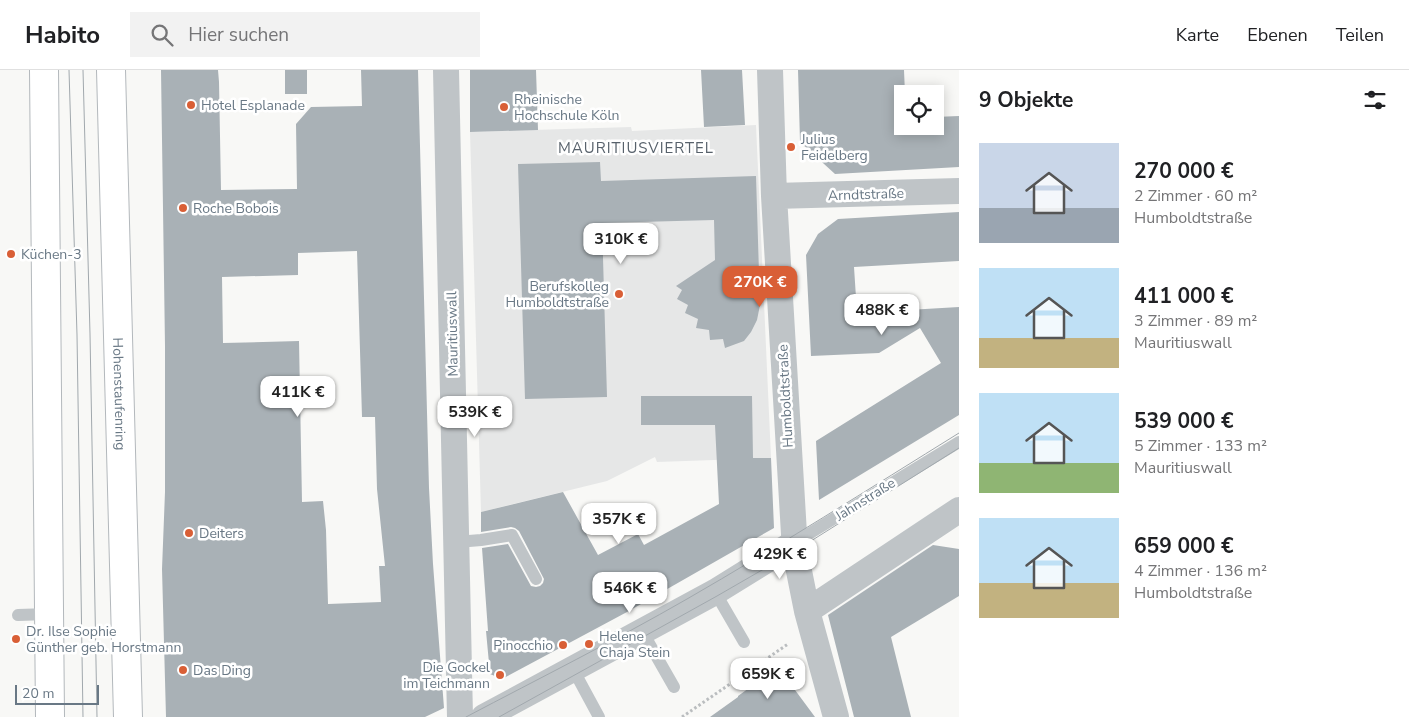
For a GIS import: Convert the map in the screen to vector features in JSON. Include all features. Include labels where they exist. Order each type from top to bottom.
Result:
[{"type":"main road","points":[[44,70],[50,717]]},
{"type":"main road","name":"Hohenstaufenring","points":[[111,70],[128,717]]},
{"type":"street","name":"Mauritiuswall","points":[[446,70],[460,717]]},
{"type":"street","name":"Humboldtstraße","points":[[770,70],[774,196],[794,551],[809,619],[836,717]]},
{"type":"street","name":"Arndtstraße","points":[[774,196],[959,191]]},
{"type":"street","points":[[809,619],[959,510]]},
{"type":"street","name":"Jahnstraße","points":[[484,717],[715,592],[794,543]]},
{"type":"lane","name":"Jahnstraße","points":[[794,543],[959,442]]},
{"type":"lane","points":[[457,542],[512,535],[536,579]]},
{"type":"lane","points":[[715,592],[744,642]]},
{"type":"lane","points":[[18,615],[49,614]]},
{"type":"lane","points":[[642,631],[674,687]]},
{"type":"lane","points":[[573,669],[599,717]]},
{"type":"path","points":[[682,717],[809,619]]},
{"type":"shaded area","name":"Berufskolleg Humboldtstraße","points":[[756,125],[771,458],[657,462],[655,457],[607,481],[481,512],[470,132],[631,127],[632,131]]},
{"type":"building","points":[[161,70],[218,70],[221,190],[297,189],[296,124],[311,107],[362,106],[361,70],[418,70],[429,488],[444,708],[425,717],[166,717],[162,569],[165,492]],"holes":[[[357,251],[362,417],[375,417],[377,489],[385,566],[379,566],[381,602],[328,604],[326,530],[323,501],[302,502],[299,341],[223,343],[222,277],[298,275],[298,253]]]},
{"type":"building","points":[[285,70],[307,70],[307,94],[285,94]]},
{"type":"building","points":[[470,70],[536,70],[538,130],[470,132]]},
{"type":"building","points":[[701,70],[742,70],[745,125],[704,127]]},
{"type":"building","points":[[798,70],[904,70],[905,85],[894,85],[894,135],[944,135],[944,117],[959,116],[959,167],[835,174],[800,142]]},
{"type":"building","points":[[600,162],[601,181],[756,176],[760,305],[757,320],[744,341],[725,348],[723,339],[710,340],[709,330],[696,328],[698,319],[685,313],[688,305],[677,299],[682,290],[676,286],[715,260],[714,220],[602,223],[607,397],[525,399],[518,164]]},
{"type":"building","points":[[959,212],[959,261],[854,267],[857,313],[959,307],[959,415],[819,500],[816,441],[941,363],[920,328],[879,353],[811,356],[806,255],[818,234],[838,219]]},
{"type":"building","points":[[641,396],[752,396],[753,458],[771,458],[774,528],[627,612],[502,679],[490,674],[482,548],[508,544],[531,586],[540,586],[544,579],[519,531],[511,527],[481,532],[481,512],[563,492],[598,555],[638,534],[644,545],[719,504],[715,425],[641,425]]},
{"type":"building","points":[[933,545],[959,549],[959,596],[891,637],[911,717],[854,717],[828,615]]},
{"type":"building","points":[[778,667],[815,717],[710,717],[738,697]]},
{"type":"tram line","points":[[69,70],[77,335],[83,717]]},
{"type":"tram line","points":[[83,70],[97,717]]},
{"type":"tram line","points":[[466,717],[605,645],[687,599],[790,538],[959,433]]},
{"type":"tram line","points":[[499,717],[795,551],[959,448]]},
{"type":"place","name":"Hotel Esplanade","points":[[191,105]]},
{"type":"place","name":"Rheinische Hochschule Köln","points":[[504,107]]},
{"type":"place","name":"Julius Feidelberg","points":[[791,147]]},
{"type":"place","name":"Roche Bobois","points":[[183,208]]},
{"type":"place","name":"Küchen-3","points":[[11,254]]},
{"type":"place","name":"Berufskolleg Humboldtstraße","points":[[619,294]]},
{"type":"place","name":"Deiters","points":[[189,533]]},
{"type":"place","name":"Dr. Ilse Sophie Günther geb. Horstmann","points":[[16,639]]},
{"type":"place","name":"Helene Chaja Stein","points":[[589,644]]},
{"type":"place","name":"Pinocchio","points":[[563,645]]},
{"type":"place","name":"Das Ding","points":[[183,670]]},
{"type":"place","name":"Die Gockel im Teichmann","points":[[500,675]]},
{"type":"district","name":"MAURITIUSVIERTEL","points":[[636,148]]}]
